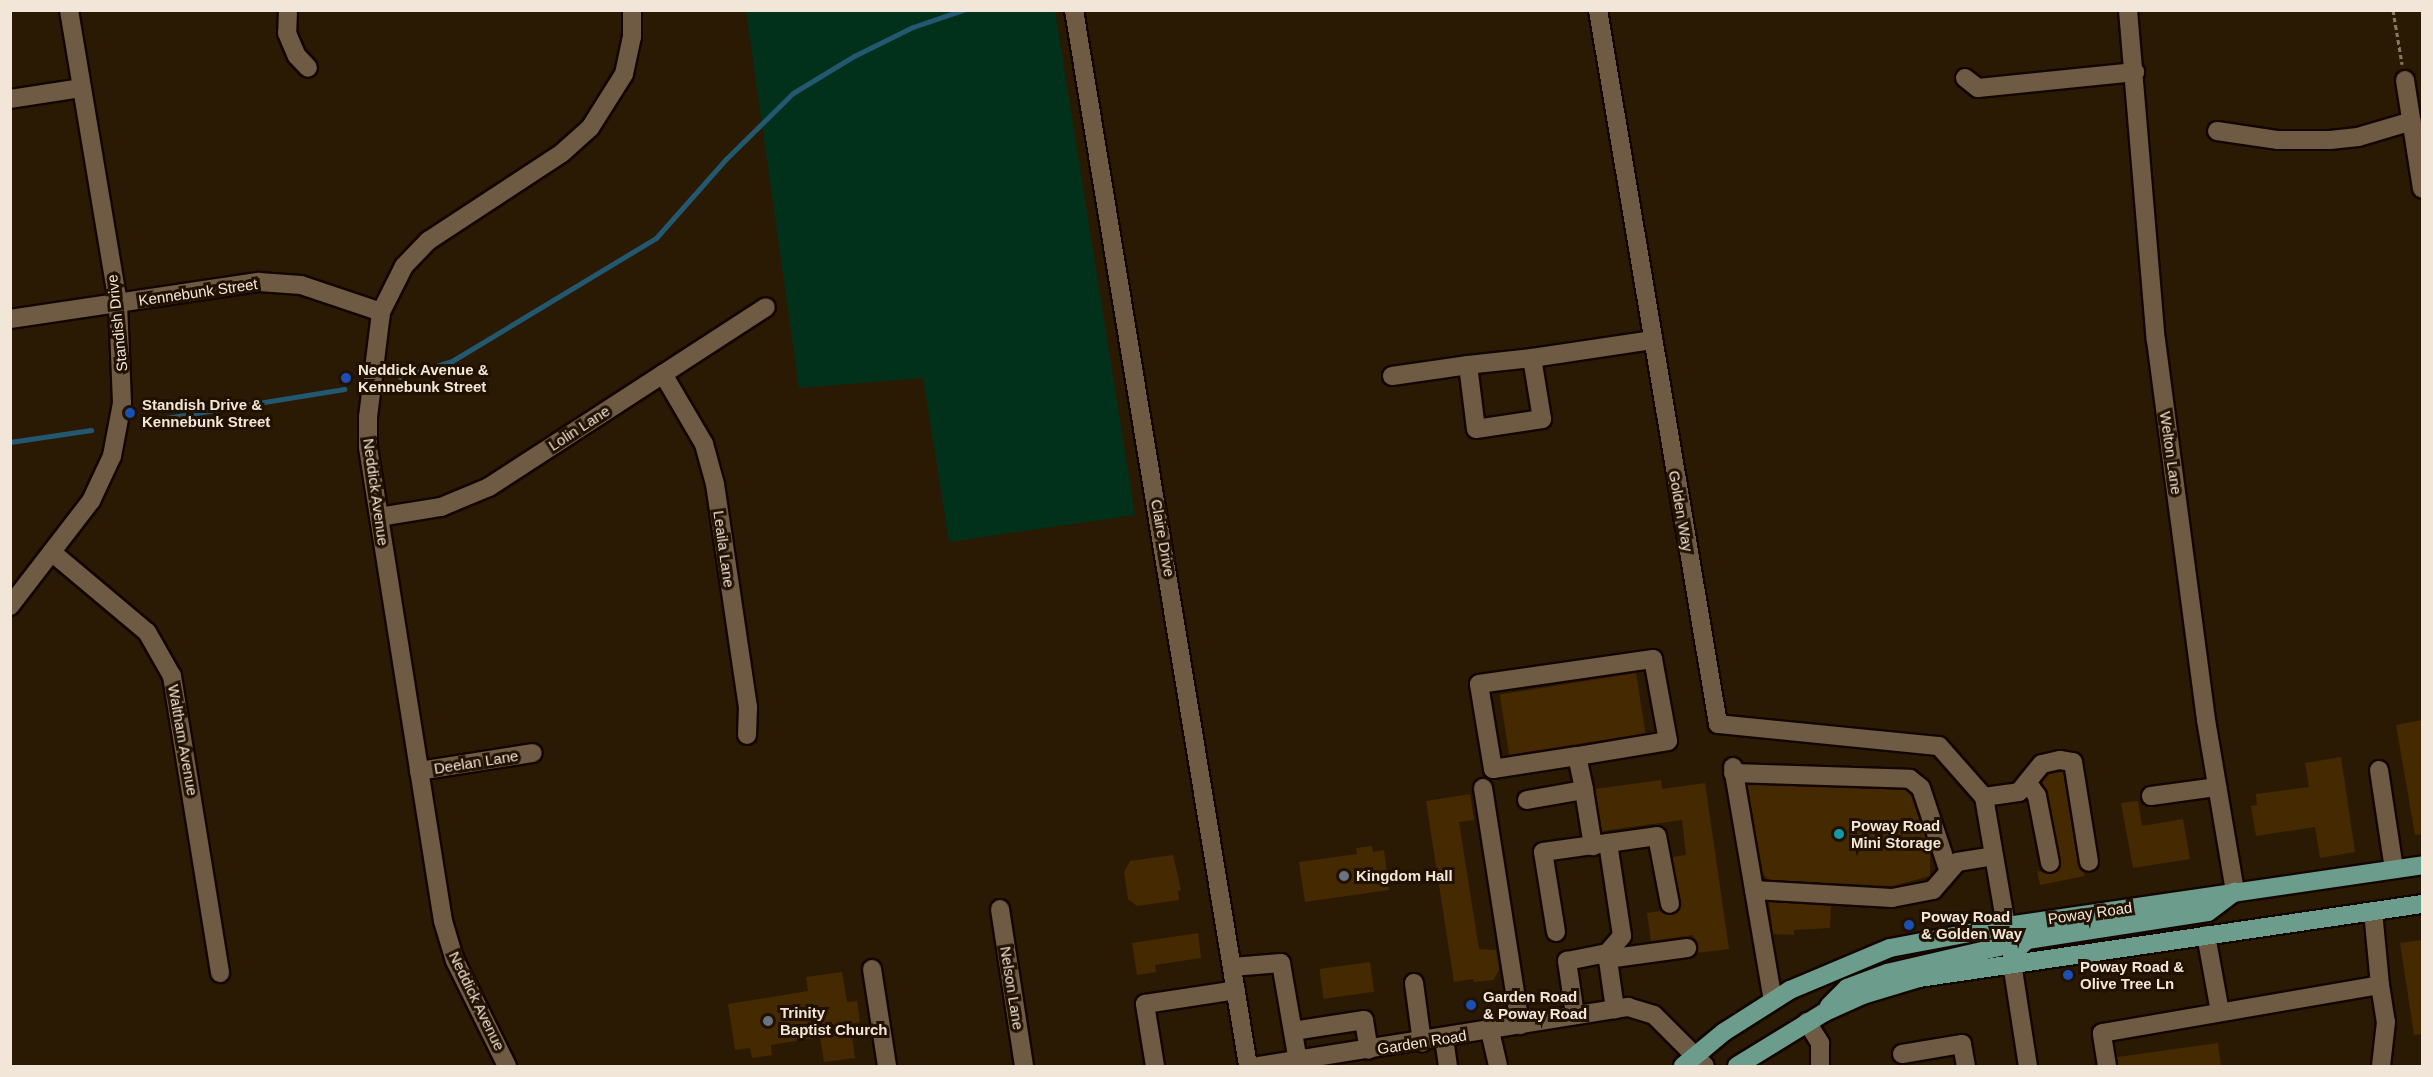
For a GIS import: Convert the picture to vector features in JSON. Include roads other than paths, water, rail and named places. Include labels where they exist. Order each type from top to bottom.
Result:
[{"type":"main road","name":"Poway Road","points":[[1694,1063],[1773,1000],[1867,956],[1937,937],[2422,865]]},
{"type":"main road","points":[[2012,963],[2012,954],[2027,940],[2208,912],[2235,892]]},
{"type":"main road","points":[[1737,1066],[1825,1012],[1890,986],[2012,963],[2422,904]]},
{"type":"main road","points":[[1825,1012],[1834,999],[1862,981],[1911,965],[1999,946],[2005,941],[2006,926]]},
{"type":"street","name":"Standish Drive","points":[[10,606],[54,554],[91,501],[118,432],[123,379],[118,303],[69,10]]},
{"type":"street","points":[[288,10],[286,33],[297,56],[308,68]]},
{"type":"street","name":"Neddick Avenue","points":[[507,1066],[448,939],[379,517],[368,417],[381,312],[415,252],[562,153],[590,128],[624,74],[632,38],[632,10]]},
{"type":"street","name":"Claire Drive","points":[[1074,10],[1248,1066]]},
{"type":"street","name":"Golden Way","points":[[1598,10],[1718,724],[1939,746],[1984,797]]},
{"type":"street","name":"Welton Lane","points":[[2128,10],[2156,340],[2217,787],[2235,892]]},
{"type":"street","points":[[1965,78],[1978,88],[2135,72]]},
{"type":"street","points":[[2405,80],[2422,187]]},
{"type":"street","points":[[10,99],[81,88]]},
{"type":"street","points":[[2217,131],[2278,140],[2331,140],[2412,121]]},
{"type":"street","name":"Kennebunk Street","points":[[10,319],[234,284],[280,283],[320,290],[381,312]]},
{"type":"street","name":"Lolin Lane","points":[[379,517],[441,507],[489,487],[766,307]]},
{"type":"street","points":[[1392,376],[1652,340]]},
{"type":"street","points":[[1468,365],[1476,429],[1542,419],[1532,358]]},
{"type":"street","name":"Leaila Lane","points":[[663,374],[704,444],[715,484],[748,707],[747,735]]},
{"type":"street","name":"Waltham Avenue","points":[[54,554],[147,632],[172,676],[220,973]]},
{"type":"street","points":[[1653,659],[1668,741],[1577,756],[1492,769],[1479,684],[1653,659]]},
{"type":"street","name":"Deelan Lane","points":[[419,771],[533,753]]},
{"type":"street","points":[[1577,756],[1622,936],[1607,956],[1615,1009]]},
{"type":"street","points":[[2006,926],[1984,797],[2019,792],[2042,764],[2060,760],[2073,762],[2089,862]]},
{"type":"street","points":[[1773,1000],[1733,770],[1910,779],[1921,788],[1948,869]]},
{"type":"street","points":[[2379,770],[2394,869]]},
{"type":"street","points":[[2027,782],[2037,796],[2050,863]]},
{"type":"street","points":[[2151,796],[2217,787]]},
{"type":"street","points":[[1483,788],[1520,1025]]},
{"type":"street","points":[[1527,800],[1584,790]]},
{"type":"street","points":[[1556,932],[1543,852],[1657,836],[1670,904]]},
{"type":"street","points":[[1754,890],[1892,898],[1933,890],[1941,884],[1948,869],[1957,862],[1994,856]]},
{"type":"street","name":"Nelson Lane","points":[[1000,909],[1024,1066]]},
{"type":"street","points":[[2373,911],[2386,1022],[2381,1066]]},
{"type":"street","points":[[2206,935],[2220,1012]]},
{"type":"street","points":[[1575,1015],[1567,961],[1687,948]]},
{"type":"street","points":[[1232,967],[1281,963],[1298,1061]]},
{"type":"street","points":[[2012,963],[2028,1066]]},
{"type":"street","points":[[872,969],[887,1066]]},
{"type":"street","points":[[1414,983],[1422,1042]]},
{"type":"street","points":[[2107,1066],[2102,1033],[2380,985]]},
{"type":"street","points":[[1155,1066],[1145,1004],[1236,990]]},
{"type":"street","name":"Garden Road","points":[[1259,1066],[1422,1042],[1575,1015],[1637,1008],[1654,1015],[1694,1063]]},
{"type":"street","points":[[1293,1031],[1364,1020],[1369,1050]]},
{"type":"street","points":[[1807,1022],[1820,1043],[1820,1066]]},
{"type":"street","points":[[1490,1031],[1498,1066]]},
{"type":"street","points":[[1444,1038],[1448,1066]]},
{"type":"street","points":[[1902,1054],[1962,1044],[1966,1066]]},
{"type":"waterway","points":[[400,377],[452,361],[656,238],[726,159],[793,93],[854,56],[913,27],[963,10]]},
{"type":"waterway","points":[[147,421],[344,389]]},
{"type":"waterway","points":[[10,442],[91,430]]},
{"type":"place","name":"Neddick Avenue & Kennebunk Street","points":[[346,378]]},
{"type":"place","name":"Standish Drive & Kennebunk Street","points":[[130,413]]},
{"type":"place","name":"Poway Road Mini Storage","points":[[1839,834]]},
{"type":"place","name":"Kingdom Hall","points":[[1344,876]]},
{"type":"place","name":"Poway Road & Golden Way","points":[[1909,925]]},
{"type":"place","name":"Poway Road & Olive Tree Ln","points":[[2068,975]]},
{"type":"place","name":"Garden Road & Poway Road","points":[[1471,1005]]},
{"type":"place","name":"Trinity Baptist Church","points":[[768,1021]]}]
